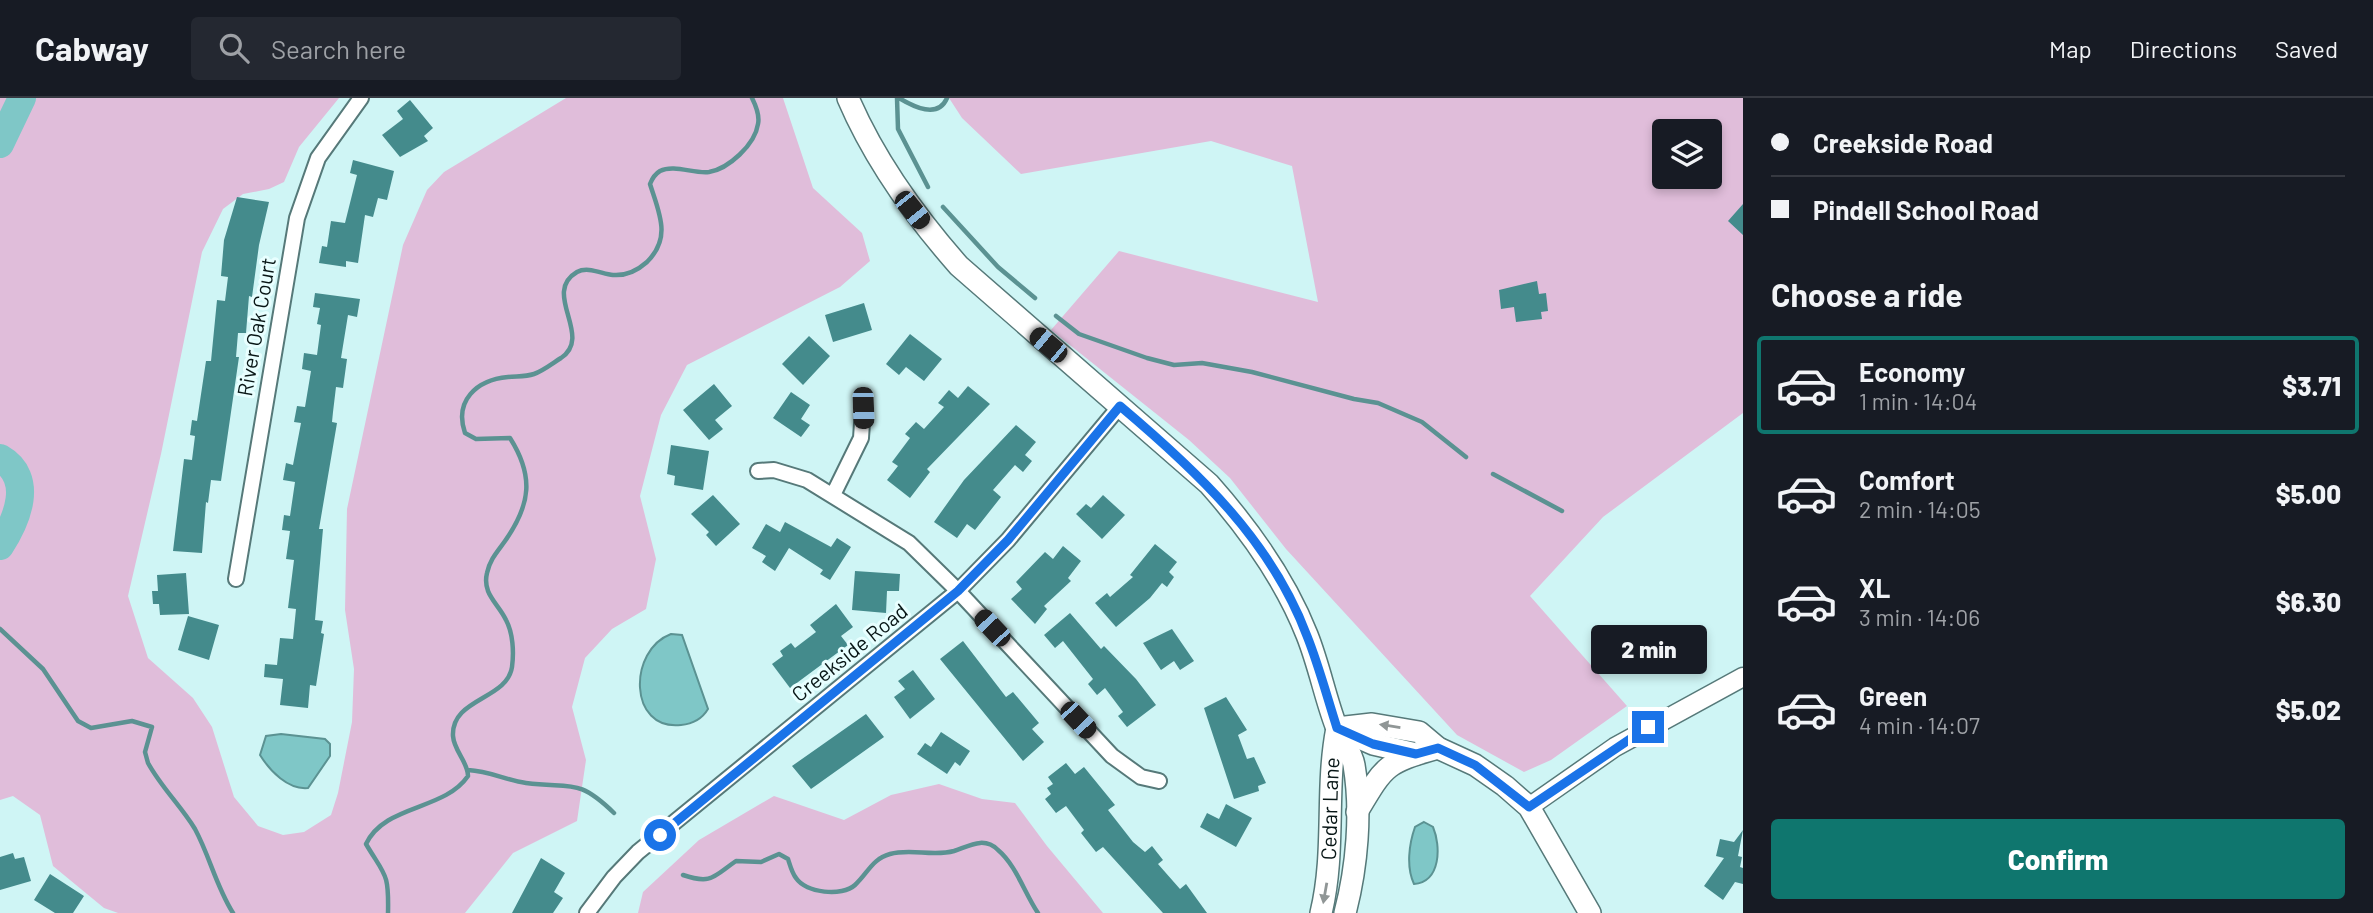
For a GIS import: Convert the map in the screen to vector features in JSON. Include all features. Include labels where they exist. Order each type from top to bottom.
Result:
[{"type":"main road","points":[[848,98],[890,178],[934,238],[991,297],[1209,484],[1254,540],[1273,569],[1307,634],[1337,728],[1373,744],[1416,754]]},
{"type":"main road","points":[[1337,728],[1372,724],[1419,732],[1438,748],[1475,765],[1529,807],[1590,913]]},
{"type":"main road","name":"Cedar Lane","points":[[1337,728],[1354,762],[1357,812],[1354,859],[1345,913]]},
{"type":"main road","name":"Cedar Lane","points":[[1321,913],[1331,855],[1330,761],[1337,728]]},
{"type":"main road","points":[[1357,812],[1378,775],[1388,765],[1438,748]]},
{"type":"street","name":"River Oak Court","points":[[236,579],[297,218],[318,158],[361,98]]},
{"type":"street","name":"Creekside Road","points":[[587,913],[614,877],[638,852],[958,591],[1008,540],[1120,406]]},
{"type":"street","points":[[833,495],[861,439],[863,408]]},
{"type":"street","points":[[758,471],[790,473],[833,495],[909,543],[958,591],[1112,757],[1141,777],[1159,781]]},
{"type":"street","points":[[1529,807],[1615,747],[1743,677]]},
{"type":"shaded area","points":[[0,98],[339,98],[299,147],[284,182],[269,189],[243,194],[223,209],[202,252],[161,454],[128,596],[148,658],[193,698],[212,727],[234,797],[258,826],[283,835],[304,832],[331,815],[338,793],[352,722],[354,669],[345,610],[347,509],[403,245],[427,190],[444,172],[566,98],[783,98],[813,188],[862,233],[870,261],[840,287],[687,365],[661,415],[640,496],[656,559],[646,609],[612,629],[585,658],[572,707],[586,760],[577,821],[513,853],[465,913],[118,913],[104,908],[53,866],[40,815],[13,796],[0,800]]},
{"type":"shaded area","points":[[949,98],[1743,98],[1743,413],[1603,517],[1530,596],[1627,706],[1551,760],[1524,772],[1457,735],[1286,549],[1230,478],[1189,440],[1051,330],[1119,251],[1318,302],[1292,166],[1211,141],[1021,174],[962,118]]},
{"type":"shaded area","points":[[939,784],[982,799],[1015,803],[1103,913],[638,913],[643,892],[699,840],[774,796],[844,820],[891,795]]},
{"type":"water","points":[[671,634],[682,635],[708,709],[703,716],[681,725],[664,723],[651,716],[643,703],[640,688],[641,671],[647,656],[657,643]]},
{"type":"water","points":[[281,734],[325,739],[330,744],[330,756],[308,788],[287,783],[260,755],[266,736]]},
{"type":"water","points":[[1424,822],[1433,827],[1436,835],[1437,862],[1429,877],[1414,884],[1409,863],[1410,848],[1415,827]]},
{"type":"building","points":[[410,100],[433,128],[424,136],[428,141],[400,157],[382,135],[403,119],[397,111]]},
{"type":"building","points":[[353,160],[394,171],[387,200],[378,198],[373,217],[365,215],[358,263],[346,261],[346,267],[319,263],[322,246],[327,247],[331,221],[345,223],[357,175],[350,173]]},
{"type":"building","points":[[237,197],[269,202],[259,245],[252,297],[249,296],[246,333],[238,333],[236,357],[239,357],[221,481],[211,480],[208,503],[206,502],[202,553],[173,551],[184,459],[192,460],[195,436],[190,435],[192,420],[197,421],[206,361],[211,361],[217,300],[225,301],[228,277],[221,276],[224,240]]},
{"type":"building","points":[[1743,204],[1743,235],[1728,221]]},
{"type":"building","points":[[1537,281],[1539,294],[1546,293],[1548,311],[1541,312],[1542,319],[1516,322],[1514,307],[1501,309],[1499,290]]},
{"type":"building","points":[[315,293],[360,299],[357,317],[348,315],[341,358],[347,359],[343,388],[336,387],[332,422],[337,423],[319,529],[323,529],[315,620],[323,621],[321,633],[324,634],[316,686],[310,685],[308,708],[280,705],[283,679],[264,677],[265,664],[277,665],[280,638],[293,639],[296,609],[288,608],[294,560],[286,559],[290,531],[282,530],[284,515],[290,516],[295,482],[283,480],[286,463],[293,465],[301,423],[294,422],[297,406],[305,407],[311,371],[302,369],[304,353],[317,355],[321,325],[317,324],[320,308],[313,307]]},
{"type":"building","points":[[864,303],[872,330],[833,342],[825,315]]},
{"type":"building","points":[[910,334],[942,359],[924,381],[906,367],[899,375],[886,364]]},
{"type":"building","points":[[809,336],[830,356],[803,385],[782,364]]},
{"type":"building","points":[[714,384],[732,406],[715,420],[723,429],[709,440],[683,410]]},
{"type":"building","points":[[968,386],[990,404],[927,469],[930,472],[910,498],[887,480],[898,466],[892,462],[910,438],[905,434],[916,422],[924,429],[944,407],[938,403],[949,390],[958,398]]},
{"type":"building","points":[[791,392],[810,405],[801,419],[810,425],[801,437],[773,418]]},
{"type":"building","points":[[1016,425],[1036,442],[1025,455],[1032,461],[1023,472],[1015,465],[993,490],[1001,497],[975,530],[967,524],[957,538],[934,522],[964,480]]},
{"type":"building","points":[[671,445],[709,451],[703,490],[674,485],[675,476],[667,474]]},
{"type":"building","points":[[713,495],[740,524],[716,546],[706,535],[709,532],[691,514]]},
{"type":"building","points":[[1103,495],[1125,515],[1102,539],[1076,514],[1086,504],[1091,508]]},
{"type":"building","points":[[785,522],[831,547],[837,538],[851,547],[830,580],[820,574],[823,570],[789,548],[775,571],[762,562],[766,556],[752,548],[766,524],[780,532]]},
{"type":"building","points":[[1155,544],[1177,562],[1169,572],[1174,577],[1167,587],[1162,583],[1150,598],[1116,627],[1095,603],[1107,593],[1110,597],[1133,577],[1130,575]]},
{"type":"building","points":[[1063,546],[1081,561],[1068,578],[1071,581],[1044,606],[1047,609],[1035,624],[1011,599],[1022,589],[1016,582],[1045,552],[1053,559]]},
{"type":"building","points":[[855,571],[900,574],[899,591],[887,591],[886,613],[852,610]]},
{"type":"building","points":[[186,573],[189,614],[160,615],[159,604],[153,604],[152,591],[158,591],[157,575]]},
{"type":"building","points":[[836,604],[853,627],[841,636],[848,645],[790,688],[772,664],[783,656],[780,651],[791,643],[795,648],[816,632],[810,625]]},
{"type":"building","points":[[1070,613],[1101,649],[1104,646],[1136,679],[1156,705],[1127,727],[1118,716],[1123,712],[1105,688],[1097,695],[1088,684],[1093,679],[1063,641],[1055,648],[1044,635]]},
{"type":"building","points":[[188,616],[219,625],[209,660],[178,650]]},
{"type":"building","points":[[1172,629],[1194,661],[1180,670],[1174,661],[1161,670],[1143,643]]},
{"type":"building","points":[[963,641],[1006,697],[1013,692],[1039,723],[1032,729],[1044,742],[1023,761],[940,659]]},
{"type":"building","points":[[913,670],[935,699],[910,719],[894,697],[905,689],[898,681]]},
{"type":"building","points":[[1226,697],[1247,730],[1238,735],[1247,759],[1254,757],[1266,783],[1258,786],[1259,791],[1234,799],[1204,708]]},
{"type":"building","points":[[866,714],[884,737],[811,789],[792,766]]},
{"type":"building","points":[[941,732],[970,751],[960,766],[955,762],[947,774],[917,754],[925,743],[931,747]]},
{"type":"building","points":[[1066,763],[1075,774],[1084,767],[1115,805],[1108,810],[1133,842],[1145,852],[1152,846],[1163,860],[1158,864],[1180,889],[1186,884],[1207,913],[1163,913],[1103,847],[1096,852],[1081,833],[1084,830],[1066,806],[1056,813],[1045,799],[1051,794],[1047,788],[1053,784],[1048,777]]},
{"type":"building","points":[[1226,804],[1252,818],[1236,847],[1200,827],[1207,813],[1219,819]]},
{"type":"building","points":[[1743,830],[1738,856],[1742,857],[1740,867],[1743,868],[1743,884],[1735,882],[1723,900],[1704,886],[1724,858],[1716,856],[1720,839],[1734,842]]},
{"type":"building","points":[[13,853],[15,859],[24,857],[31,881],[0,890],[0,857]]},
{"type":"building","points":[[541,858],[565,873],[554,892],[563,898],[553,913],[512,913]]},
{"type":"building","points":[[50,874],[84,896],[73,913],[55,913],[34,900]]},
{"type":"waterway","points":[[0,144],[22,98]]},
{"type":"waterway","points":[[388,913],[388,889],[384,875],[366,844],[375,831],[387,821],[445,796],[468,776],[454,741],[455,723],[469,706],[500,686],[508,678],[512,667],[510,631],[489,593],[486,580],[492,559],[520,515],[526,478],[518,452],[510,438],[476,439],[465,433],[462,422],[465,402],[470,394],[486,383],[537,373],[570,349],[571,327],[564,291],[567,281],[581,270],[623,275],[647,262],[655,253],[661,234],[660,215],[650,184],[653,178],[666,169],[709,172],[740,155],[752,140],[758,124],[752,98]]},
{"type":"waterway","points":[[897,98],[898,129],[928,187]]},
{"type":"waterway","points":[[899,98],[912,105],[932,110],[938,108],[947,98]]},
{"type":"waterway","points":[[943,207],[998,267],[1035,298]]},
{"type":"waterway","points":[[1056,316],[1079,334],[1147,358],[1174,365],[1202,363],[1252,372],[1378,403],[1422,422],[1466,457]]},
{"type":"waterway","points":[[0,458],[11,466],[20,488],[17,512],[0,546]]},
{"type":"waterway","points":[[1493,474],[1562,511]]},
{"type":"waterway","points":[[0,629],[43,669],[78,721],[91,728],[132,721],[152,727],[145,752],[148,763],[195,829],[233,913]]},
{"type":"waterway","points":[[468,770],[526,783],[582,789],[614,813]]},
{"type":"waterway","points":[[683,875],[707,879],[736,861],[761,862],[779,854],[788,859],[793,874],[801,883],[816,890],[833,892],[849,889],[874,863],[890,854],[946,853],[982,843],[993,846],[1004,856],[1038,913]]},
{"type":"route","points":[[660,835],[958,591],[1008,540],[1120,406],[1209,484],[1254,540],[1273,569],[1307,634],[1337,728],[1373,744],[1416,754],[1438,748],[1475,765],[1529,807],[1648,727]]}]
